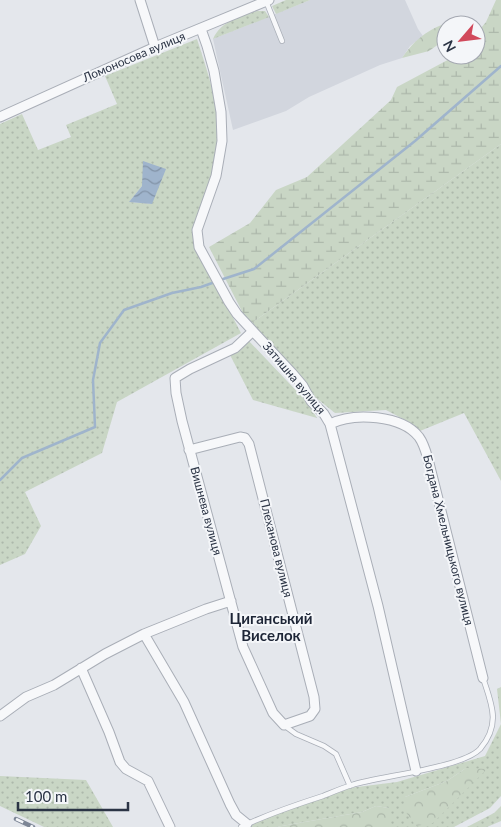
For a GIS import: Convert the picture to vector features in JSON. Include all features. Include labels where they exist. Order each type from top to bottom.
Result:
[{"type":"street","points":[[140,0],[155,47]]},
{"type":"street","name":"Ломоносова вулиця","points":[[0,117],[155,47],[267,0]]},
{"type":"street","name":"Затишна вулиця","points":[[201,29],[208,46],[214,71],[222,126],[218,167],[197,230],[199,247],[229,302],[297,378],[311,401],[324,414],[330,424],[378,606],[416,771]]},
{"type":"street","name":"Вишнева вулиця","points":[[253,331],[235,348],[175,378],[177,400],[189,450],[247,656],[273,713],[284,725]]},
{"type":"street","name":"Богдана Хмельницького вулиця","points":[[330,424],[352,417],[386,420],[404,426],[420,438],[428,460],[483,678]]},
{"type":"street","name":"Плеханова вулиця","points":[[189,450],[240,437],[247,440],[250,448],[315,705],[312,714],[284,725]]},
{"type":"street","points":[[0,716],[22,699],[49,688],[105,654],[144,634],[231,601]]},
{"type":"street","points":[[144,634],[184,702],[230,804],[244,826]]},
{"type":"street","points":[[81,668],[120,762],[126,769],[148,780],[170,827]]},
{"type":"lane","points":[[267,0],[282,41]]},
{"type":"lane","points":[[244,826],[286,808],[350,786],[468,757],[476,752],[485,742],[492,728],[494,710],[483,678]]},
{"type":"lane","points":[[284,725],[296,734],[330,749],[336,754],[350,786]]},
{"type":"shaded area","points":[[310,0],[405,0],[423,36],[410,46],[402,58],[380,65],[309,97],[286,111],[233,130],[213,39]]},
{"type":"green space","points":[[286,0],[310,0],[276,14],[272,6]]},
{"type":"green space","points":[[496,0],[501,0],[501,144],[249,325],[209,247],[250,223],[276,190],[307,177],[391,100],[397,87],[438,65],[486,65],[486,22]]},
{"type":"green space","points":[[257,11],[265,11],[269,17],[213,39],[216,33],[226,24]]},
{"type":"green space","points":[[436,28],[436,46],[429,51],[402,58],[415,42]]},
{"type":"green space","points":[[197,39],[215,100],[218,136],[213,176],[194,242],[241,333],[117,402],[102,453],[25,492],[41,526],[25,554],[0,565],[0,124],[22,114],[38,150],[71,137],[66,125],[117,104],[105,76]],"holes":[[[142,186],[152,204],[130,202],[130,201]]]},
{"type":"green space","points":[[501,144],[501,481],[464,413],[420,431],[409,422],[386,410],[335,413],[315,397],[249,325]]},
{"type":"green space","points":[[247,339],[307,402],[317,418],[253,400],[228,351]]},
{"type":"green space","points":[[501,687],[501,724],[497,689]]},
{"type":"green space","points":[[501,724],[501,796],[490,808],[454,827],[389,827],[389,808],[376,806],[362,812],[276,827],[240,827],[349,788],[397,782],[485,756]],"holes":[[[466,768],[416,826],[405,797],[447,781]]]},
{"type":"green space","points":[[466,768],[487,769],[433,823],[416,826],[405,811],[405,797],[447,781]]},
{"type":"green space","points":[[0,776],[86,780],[113,827],[44,827],[0,806]]},
{"type":"green space","points":[[376,806],[389,808],[389,827],[276,827],[362,812]]},
{"type":"green space","points":[[501,806],[501,821],[487,827],[467,827],[494,813]]},
{"type":"water","points":[[143,161],[166,169],[152,204],[129,202],[142,186]]},
{"type":"waterway","points":[[220,280],[254,269],[415,141],[501,66]]},
{"type":"waterway","points":[[0,480],[22,458],[95,427],[93,380],[100,343],[124,310],[172,293],[215,282]]},
{"type":"railway","points":[[16,819],[33,827]]},
{"type":"district","name":"Циганський Виселок","points":[[271,628]]}]
